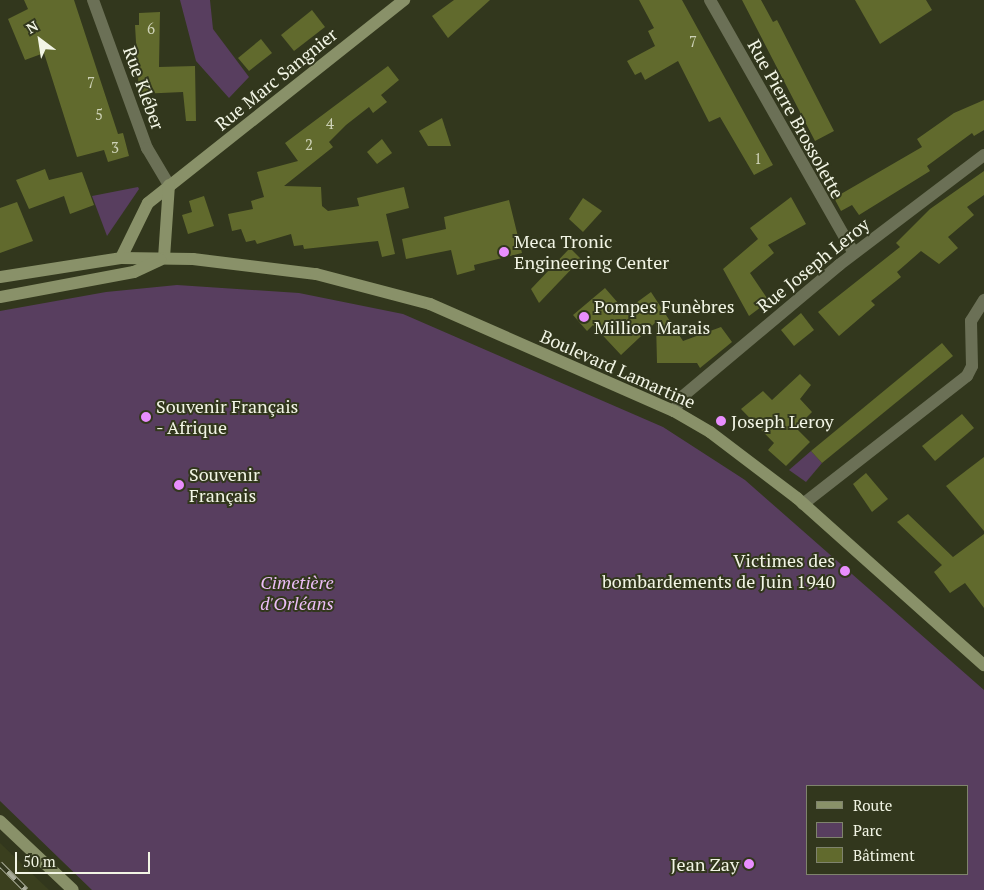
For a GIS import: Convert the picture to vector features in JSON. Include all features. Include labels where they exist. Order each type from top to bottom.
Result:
[{"type":"street","name":"Rue Kléber","points":[[93,0],[148,148],[169,185]]},
{"type":"street","name":"Rue Marc Sangnier","points":[[121,258],[141,212],[169,185],[404,0]]},
{"type":"street","name":"Rue Pierre Brossolette","points":[[710,0],[854,253]]},
{"type":"street","name":"Rue Joseph Leroy","points":[[674,411],[683,396],[854,253],[984,155]]},
{"type":"street","points":[[164,258],[169,185]]},
{"type":"street","name":"Boulevard Lamartine","points":[[0,277],[121,258],[164,258],[254,264],[396,292],[674,411],[758,466],[984,664]]},
{"type":"street","name":"Boulevard Lamartine","points":[[0,297],[134,272],[164,258]]},
{"type":"street","points":[[803,504],[967,376],[972,366],[971,321],[984,300]]},
{"type":"street","points":[[0,821],[73,890]]},
{"type":"shaded area","points":[[0,843],[49,890],[0,890]]},
{"type":"green space","points":[[180,0],[210,0],[213,29],[249,77],[229,98],[196,61]]},
{"type":"green space","points":[[138,187],[139,189],[107,236],[92,196]]},
{"type":"green space","name":"Cimetière d'Orléans","points":[[177,285],[299,293],[403,314],[663,427],[745,480],[984,690],[984,890],[92,890],[0,801],[0,311],[106,292]]},
{"type":"green space","points":[[811,451],[822,463],[806,482],[789,470]]},
{"type":"building","points":[[24,0],[74,0],[118,134],[123,133],[129,156],[108,162],[104,150],[77,157],[44,53],[25,60],[8,19],[28,9]]},
{"type":"building","points":[[454,0],[490,0],[448,38],[432,16]]},
{"type":"building","points":[[639,0],[682,0],[773,165],[754,175],[720,117],[709,122],[678,61],[645,80],[641,72],[635,75],[627,61],[655,46],[648,31],[654,28]]},
{"type":"building","points":[[742,0],[761,0],[773,22],[777,20],[834,131],[815,141]]},
{"type":"building","points":[[855,0],[926,0],[932,10],[880,44]]},
{"type":"building","points":[[312,10],[325,27],[294,51],[281,35]]},
{"type":"building","points":[[160,12],[159,67],[195,66],[196,121],[186,121],[183,92],[139,94],[135,25],[139,25],[139,13]]},
{"type":"building","points":[[261,39],[272,53],[249,71],[238,58]]},
{"type":"building","points":[[388,66],[399,80],[381,95],[387,102],[373,113],[369,107],[346,125],[329,142],[333,147],[284,186],[321,187],[322,206],[328,211],[359,206],[357,198],[404,187],[409,208],[386,214],[395,254],[382,257],[378,241],[304,249],[303,245],[294,246],[291,234],[257,244],[255,240],[246,242],[241,229],[232,231],[228,214],[253,209],[251,201],[264,197],[257,172],[298,161],[285,143]]},
{"type":"building","points":[[984,100],[984,130],[974,136],[972,133],[927,166],[930,171],[859,215],[852,205],[841,211],[834,198],[922,147],[917,139],[954,113]]},
{"type":"building","points":[[442,118],[451,146],[428,146],[419,131]]},
{"type":"building","points":[[382,139],[392,153],[377,164],[367,152]]},
{"type":"building","points":[[45,169],[49,180],[82,172],[94,205],[70,214],[64,196],[29,209],[16,180]]},
{"type":"building","points":[[984,171],[984,195],[967,207],[974,215],[948,237],[958,248],[939,264],[921,251],[897,272],[901,277],[871,301],[875,305],[839,336],[818,312],[900,247],[896,243],[930,209]]},
{"type":"building","points":[[204,196],[214,226],[188,234],[182,215],[192,212],[189,201]]},
{"type":"building","points":[[791,197],[806,224],[768,245],[774,253],[750,273],[769,301],[749,316],[723,269],[758,239],[750,228]]},
{"type":"building","points":[[583,198],[602,211],[583,232],[569,219]]},
{"type":"building","points":[[509,200],[522,253],[474,265],[475,270],[457,275],[451,250],[406,259],[402,239],[446,229],[444,217]]},
{"type":"building","points":[[17,202],[33,241],[0,253],[0,208]]},
{"type":"building","points":[[570,248],[581,259],[539,303],[531,289]]},
{"type":"building","points":[[605,288],[625,311],[651,292],[683,341],[721,327],[732,342],[700,368],[697,363],[657,363],[656,322],[621,355],[593,325],[587,331],[573,315]]},
{"type":"building","points":[[801,313],[814,330],[794,346],[781,330]]},
{"type":"building","points":[[942,343],[953,356],[822,463],[811,451]]},
{"type":"building","points":[[800,374],[811,385],[800,399],[812,412],[796,428],[810,442],[786,466],[768,450],[774,443],[741,409],[763,391],[772,400]]},
{"type":"building","points":[[962,414],[974,428],[935,461],[922,446]]},
{"type":"building","points":[[984,457],[984,531],[946,486]]},
{"type":"building","points":[[866,473],[888,499],[872,512],[853,484]]},
{"type":"building","points":[[908,514],[953,557],[984,534],[984,608],[965,583],[950,593],[934,572],[942,565],[897,522]]},
{"type":"railway","points":[[0,864],[26,890]]},
{"type":"place","name":"Meca Tronic Engineering Center","points":[[504,252]]},
{"type":"place","name":"Pompes Funèbres Million Marais","points":[[584,317]]},
{"type":"place","name":"Souvenir Français - Afrique","points":[[146,417]]},
{"type":"place","name":"Joseph Leroy","points":[[721,421]]},
{"type":"place","name":"Souvenir Français","points":[[179,485]]},
{"type":"place","name":"Victimes des bombardements de Juin 1940","points":[[845,571]]},
{"type":"place","name":"Jean Zay","points":[[749,864]]}]
